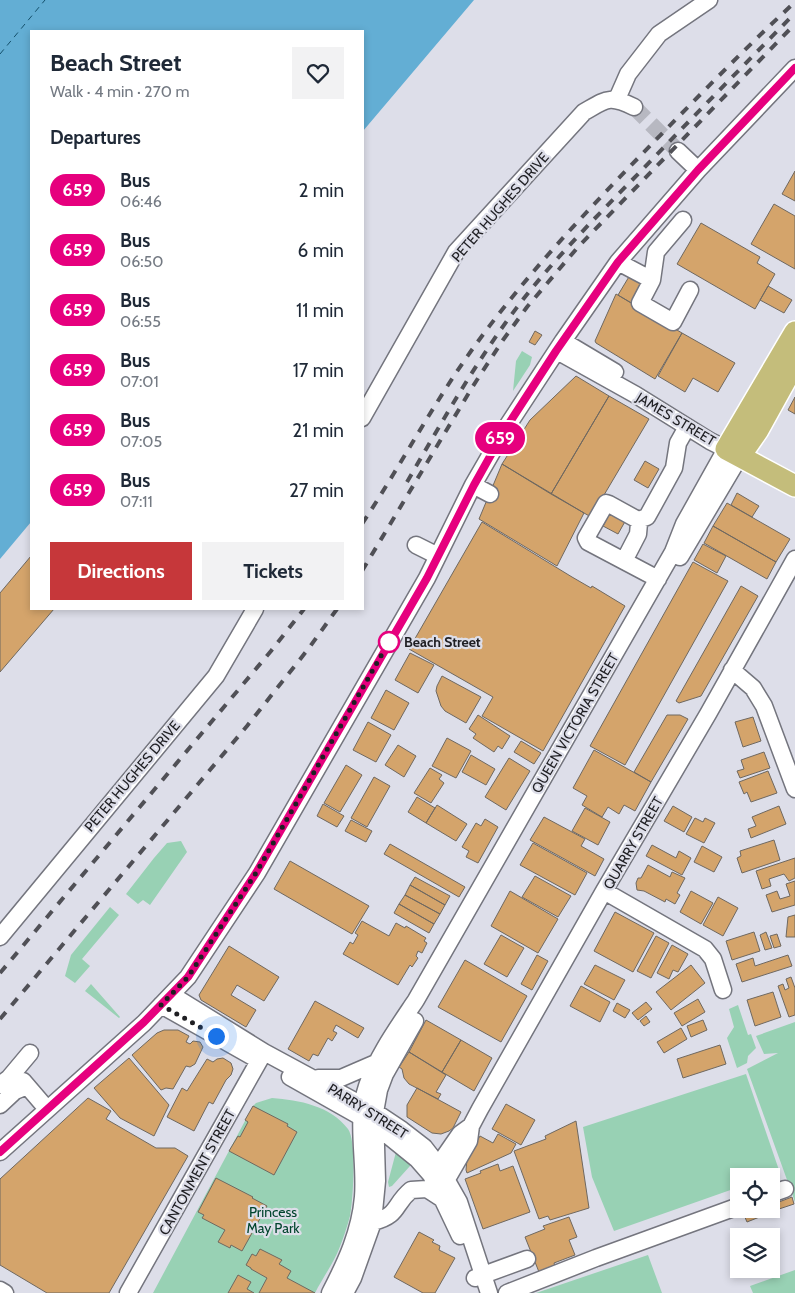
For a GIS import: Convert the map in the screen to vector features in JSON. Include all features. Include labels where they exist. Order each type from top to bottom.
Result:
[{"type":"main road","name":"QUEEN VICTORIA STREET","points":[[736,448],[795,332]]},
{"type":"main road","name":"QUEEN VICTORIA STREET","points":[[736,448],[758,430],[795,364]]},
{"type":"main road","name":"JAMES STREET","points":[[736,448],[795,474]]},
{"type":"main road","name":"JAMES STREET","points":[[736,448],[795,486]]},
{"type":"street","points":[[634,108],[617,99],[628,74],[659,34],[709,0]]},
{"type":"street","points":[[0,1152],[123,1041],[166,1000],[193,969],[256,873],[427,578],[474,485],[506,428],[560,346],[618,262],[698,170],[795,68]]},
{"type":"street","name":"PETER HUGHES DRIVE","points":[[364,414],[456,252],[584,112],[604,100],[617,99]]},
{"type":"street","points":[[678,151],[698,170]]},
{"type":"street","points":[[683,220],[656,252],[652,280],[640,303],[673,322],[690,290]]},
{"type":"street","points":[[618,262],[652,280]]},
{"type":"street","name":"JAMES STREET","points":[[560,346],[687,427],[736,448]]},
{"type":"street","name":"JAMES STREET","points":[[560,346],[706,427],[736,448]]},
{"type":"street","points":[[624,561],[640,523],[674,468],[678,443],[687,427]]},
{"type":"street","name":"QUEEN VICTORIA STREET","points":[[369,1115],[367,1087],[378,1062],[416,1000],[658,579],[673,552],[684,524],[736,448]]},
{"type":"street","name":"QUEEN VICTORIA STREET","points":[[369,1115],[385,1074],[433,985],[729,472],[736,448]]},
{"type":"street","points":[[474,485],[490,494]]},
{"type":"street","points":[[640,523],[606,503],[587,536],[588,542],[658,579]]},
{"type":"street","points":[[416,545],[438,556]]},
{"type":"street","name":"QUARRY STREET","points":[[440,1181],[460,1134],[471,1126],[795,559]]},
{"type":"street","name":"PETER HUGHES DRIVE","points":[[0,937],[216,676],[254,610]]},
{"type":"street","points":[[732,670],[753,688],[764,706],[795,789]]},
{"type":"street","points":[[721,689],[737,691],[759,698]]},
{"type":"street","points":[[604,891],[705,949],[713,959],[723,990]]},
{"type":"street","name":"PARRY STREET","points":[[166,1000],[369,1115]]},
{"type":"street","points":[[4,1081],[30,1053]]},
{"type":"street","name":"PARRY STREET","points":[[262,1056],[316,1078],[369,1115],[440,1181],[458,1232],[479,1282],[490,1293]]},
{"type":"street","name":"CANTONMENT STREET","points":[[128,1293],[262,1056]]},
{"type":"street","points":[[316,1078],[341,1078],[361,1071],[378,1062]]},
{"type":"street","points":[[4,1081],[22,1081],[47,1109]]},
{"type":"street","points":[[0,1105],[15,1091],[27,1086]]},
{"type":"street","points":[[344,1293],[353,1278],[373,1222],[377,1181],[369,1115]]},
{"type":"street","points":[[330,1293],[353,1245],[360,1219],[369,1115]]},
{"type":"street","points":[[373,1222],[385,1219],[393,1214],[400,1202],[411,1190],[427,1189],[440,1181]]},
{"type":"street","points":[[507,1293],[730,1209]]},
{"type":"street","points":[[479,1282],[527,1259]]},
{"type":"street","points":[[0,1290],[5,1293]]},
{"type":"green space","points":[[522,351],[532,357],[530,365],[513,391],[516,361]]},
{"type":"green space","points":[[181,841],[187,852],[150,905],[143,900],[138,904],[126,894],[167,843]]},
{"type":"green space","points":[[110,907],[119,915],[82,959],[90,966],[75,983],[65,976],[71,955]]},
{"type":"green space","points":[[91,984],[120,1017],[119,1018],[85,991]]},
{"type":"green space","points":[[738,1005],[748,1035],[751,1034],[756,1048],[748,1056],[747,1063],[737,1068],[727,1038],[734,1027],[729,1009]]},
{"type":"green space","points":[[795,1022],[795,1202],[747,1069],[778,1053],[764,1054],[756,1036]]},
{"type":"green space","points":[[746,1074],[778,1168],[730,1168],[730,1190],[614,1231],[592,1177],[583,1127]]},
{"type":"green space","name":"Princess May Park","points":[[272,1098],[293,1100],[324,1110],[341,1121],[351,1136],[354,1171],[350,1216],[337,1255],[315,1293],[153,1293],[253,1106],[256,1103]]},
{"type":"green space","points":[[396,1152],[410,1162],[410,1166],[389,1187],[388,1182]]},
{"type":"green space","points":[[648,1255],[662,1293],[536,1293]]},
{"type":"green space","points":[[795,1270],[795,1293],[753,1293],[750,1286],[772,1278],[780,1278],[780,1275]]},
{"type":"water","points":[[0,0],[474,0],[364,130],[364,30],[30,30],[30,523],[0,559]]},
{"type":"building","points":[[795,171],[795,201],[782,194]]},
{"type":"building","points":[[774,204],[795,216],[795,269],[751,244]]},
{"type":"building","points":[[701,223],[760,257],[757,263],[775,274],[755,309],[677,264]]},
{"type":"building","points":[[630,275],[644,283],[633,304],[618,295]]},
{"type":"building","points":[[768,286],[792,300],[784,313],[760,300]]},
{"type":"building","points":[[616,294],[682,333],[655,379],[595,341]]},
{"type":"building","points":[[535,331],[542,335],[535,345],[529,342]]},
{"type":"building","points":[[682,333],[735,363],[718,392],[693,378],[685,392],[658,376]]},
{"type":"building","points":[[576,376],[609,396],[551,494],[502,464],[530,420]]},
{"type":"building","points":[[609,396],[649,419],[591,517],[551,494]]},
{"type":"building","points":[[795,397],[795,414],[788,410]]},
{"type":"building","points":[[645,461],[659,469],[648,488],[634,480]]},
{"type":"building","points":[[502,464],[584,513],[557,566],[479,519]]},
{"type":"building","points":[[737,493],[759,506],[752,517],[731,505]]},
{"type":"building","points":[[727,503],[790,539],[776,562],[713,526]]},
{"type":"building","points":[[612,509],[627,518],[618,534],[603,526]]},
{"type":"building","points":[[482,522],[572,577],[591,588],[592,586],[625,606],[543,751],[482,716],[493,697],[409,649]]},
{"type":"building","points":[[713,526],[776,562],[767,579],[704,543]]},
{"type":"building","points":[[703,544],[726,556],[717,573],[694,560]]},
{"type":"building","points":[[30,557],[30,610],[53,610],[0,672],[0,593]]},
{"type":"building","points":[[693,562],[728,581],[625,765],[590,746]]},
{"type":"building","points":[[741,586],[758,596],[701,696],[679,703],[676,701]]},
{"type":"building","points":[[410,653],[434,665],[418,693],[395,680]]},
{"type":"building","points":[[442,676],[481,697],[466,723],[445,711],[441,706],[436,691]]},
{"type":"building","points":[[386,690],[409,703],[394,730],[371,718]]},
{"type":"building","points":[[478,715],[510,736],[502,749],[498,746],[494,752],[473,738],[476,734],[469,729]]},
{"type":"building","points":[[667,715],[680,715],[688,719],[651,782],[634,772]]},
{"type":"building","points":[[753,717],[761,741],[743,747],[735,722]]},
{"type":"building","points":[[368,722],[391,735],[376,762],[353,750]]},
{"type":"building","points":[[447,738],[471,751],[456,778],[432,766]]},
{"type":"building","points":[[521,741],[541,753],[534,764],[514,752]]},
{"type":"building","points":[[398,745],[416,756],[404,777],[385,765]]},
{"type":"building","points":[[594,750],[651,782],[635,811],[624,805],[619,814],[608,807],[602,817],[582,805],[587,796],[573,788]]},
{"type":"building","points":[[764,752],[770,768],[740,778],[737,771],[744,769],[741,760]]},
{"type":"building","points":[[471,755],[495,769],[486,785],[462,772]]},
{"type":"building","points":[[509,758],[530,771],[506,810],[485,797]]},
{"type":"building","points":[[346,765],[362,775],[340,812],[324,803]]},
{"type":"building","points":[[430,768],[442,775],[439,779],[444,783],[431,803],[414,793]]},
{"type":"building","points":[[768,771],[777,793],[751,802],[747,792],[744,794],[739,782]]},
{"type":"building","points":[[374,777],[390,786],[367,827],[351,818]]},
{"type":"building","points":[[417,797],[435,808],[426,823],[408,812]]},
{"type":"building","points":[[323,804],[344,816],[337,827],[317,816]]},
{"type":"building","points":[[437,805],[467,824],[456,841],[426,823]]},
{"type":"building","points":[[673,806],[692,817],[684,832],[664,821]]},
{"type":"building","points":[[779,806],[786,824],[751,838],[748,829],[756,826],[752,817]]},
{"type":"building","points":[[585,808],[610,822],[598,845],[572,831]]},
{"type":"building","points":[[544,817],[585,839],[581,846],[604,859],[595,876],[530,840]]},
{"type":"building","points":[[695,818],[703,822],[705,818],[715,823],[704,843],[686,834]]},
{"type":"building","points":[[485,819],[498,827],[478,863],[466,857],[469,851],[462,847],[476,823],[481,826]]},
{"type":"building","points":[[351,820],[372,831],[366,842],[345,831]]},
{"type":"building","points":[[774,840],[780,860],[742,873],[737,858],[741,856],[740,851]]},
{"type":"building","points":[[533,843],[587,873],[575,895],[520,865]]},
{"type":"building","points":[[390,844],[465,887],[459,897],[384,854]]},
{"type":"building","points":[[652,845],[676,858],[679,851],[691,858],[682,875],[646,856]]},
{"type":"building","points":[[702,846],[722,857],[714,872],[694,862]]},
{"type":"building","points":[[795,858],[795,878],[789,881],[784,874],[769,879],[771,886],[762,889],[756,871]]},
{"type":"building","points":[[290,861],[369,906],[352,934],[274,889]]},
{"type":"building","points":[[648,865],[670,877],[672,872],[685,878],[677,893],[680,895],[675,904],[666,899],[665,902],[644,891],[637,890],[636,883],[638,878],[641,878]]},
{"type":"building","points":[[535,876],[571,896],[558,917],[522,897]]},
{"type":"building","points":[[415,877],[450,896],[445,905],[410,885]]},
{"type":"building","points":[[795,881],[795,905],[772,912],[766,895],[777,891],[780,899],[790,896],[786,884]]},
{"type":"building","points":[[410,885],[445,905],[440,914],[405,895]]},
{"type":"building","points":[[510,891],[558,919],[538,953],[491,926]]},
{"type":"building","points":[[691,891],[713,903],[701,924],[680,912]]},
{"type":"building","points":[[405,895],[440,914],[434,924],[399,904]]},
{"type":"building","points":[[718,897],[738,908],[723,936],[703,925]]},
{"type":"building","points":[[399,904],[434,924],[429,933],[394,913]]},
{"type":"building","points":[[615,912],[654,933],[633,972],[594,951]]},
{"type":"building","points":[[795,915],[795,937],[786,937],[788,917]]},
{"type":"building","points":[[362,921],[389,936],[396,923],[405,928],[406,926],[426,938],[424,941],[427,943],[422,953],[418,951],[416,956],[418,958],[412,967],[410,965],[398,985],[343,954],[350,942],[353,944],[358,935],[355,933]]},
{"type":"building","points":[[754,932],[760,951],[732,960],[726,941]]},
{"type":"building","points":[[766,932],[772,948],[765,950],[760,935]]},
{"type":"building","points":[[777,934],[781,946],[774,948],[770,936]]},
{"type":"building","points":[[501,935],[524,948],[507,977],[484,964]]},
{"type":"building","points":[[656,936],[669,943],[651,978],[637,971]]},
{"type":"building","points":[[672,945],[688,954],[678,972],[673,970],[669,979],[657,973]]},
{"type":"building","points":[[229,946],[279,977],[264,1001],[237,985],[231,995],[256,1010],[246,1027],[201,1000],[199,995]]},
{"type":"building","points":[[537,955],[548,961],[532,990],[521,984]]},
{"type":"building","points":[[788,955],[792,966],[742,982],[736,964],[753,958],[755,966]]},
{"type":"building","points":[[465,960],[527,996],[501,1042],[438,1007]]},
{"type":"building","points":[[595,965],[625,980],[614,1000],[584,984]]},
{"type":"building","points":[[691,965],[705,983],[671,1010],[656,992]]},
{"type":"building","points":[[791,977],[795,988],[795,1015],[789,1017],[778,986],[783,984],[785,990],[789,988],[786,979]]},
{"type":"building","points":[[581,986],[610,1002],[600,1022],[570,1006]]},
{"type":"building","points":[[773,992],[781,1017],[755,1026],[747,1000]]},
{"type":"building","points":[[698,999],[705,1012],[682,1026],[674,1013]]},
{"type":"building","points":[[315,1001],[364,1028],[358,1038],[336,1025],[333,1031],[337,1033],[332,1041],[328,1038],[318,1056],[313,1054],[309,1061],[288,1049]]},
{"type":"building","points":[[646,1002],[652,1009],[638,1020],[632,1013]]},
{"type":"building","points":[[617,1003],[630,1010],[625,1018],[613,1011]]},
{"type":"building","points":[[646,1016],[650,1022],[644,1026],[640,1021]]},
{"type":"building","points":[[426,1020],[461,1040],[442,1072],[409,1052]]},
{"type":"building","points":[[703,1020],[707,1030],[691,1037],[687,1026]]},
{"type":"building","points":[[681,1028],[687,1039],[664,1053],[657,1042]]},
{"type":"building","points":[[164,1030],[178,1030],[189,1036],[186,1042],[190,1044],[193,1041],[200,1042],[203,1047],[195,1064],[190,1067],[186,1066],[173,1089],[166,1088],[161,1090],[132,1055],[157,1033]]},
{"type":"building","points":[[461,1040],[492,1058],[474,1091],[442,1072]]},
{"type":"building","points":[[720,1045],[726,1064],[683,1078],[677,1059]]},
{"type":"building","points":[[409,1052],[446,1075],[436,1092],[441,1094],[438,1099],[409,1084],[404,1078],[402,1069],[399,1067]]},
{"type":"building","points":[[129,1058],[169,1105],[154,1136],[120,1118],[94,1088]]},
{"type":"building","points":[[223,1058],[231,1063],[233,1069],[231,1075],[226,1080],[213,1104],[209,1102],[194,1131],[167,1117],[182,1088],[187,1091],[207,1059],[213,1062]]},
{"type":"building","points":[[417,1088],[461,1112],[453,1128],[441,1134],[432,1133],[407,1117],[407,1105]]},
{"type":"building","points":[[88,1098],[111,1111],[106,1119],[156,1148],[175,1148],[188,1156],[109,1293],[47,1293],[0,1265],[0,1179]]},
{"type":"building","points":[[506,1104],[535,1120],[521,1145],[492,1129]]},
{"type":"building","points":[[253,1106],[288,1124],[287,1126],[297,1132],[274,1175],[229,1151],[238,1136],[240,1137],[248,1122],[245,1120]]},
{"type":"building","points":[[576,1121],[589,1208],[550,1220],[548,1216],[539,1219],[514,1151],[546,1139],[545,1136]]},
{"type":"building","points":[[498,1134],[516,1144],[511,1153],[467,1173],[467,1159],[480,1136],[493,1143]]},
{"type":"building","points":[[498,1164],[500,1171],[513,1166],[530,1212],[483,1229],[465,1179]]},
{"type":"building","points":[[216,1178],[267,1206],[242,1251],[231,1245],[230,1248],[218,1242],[225,1230],[202,1218],[204,1215],[198,1212]]},
{"type":"building","points":[[792,1197],[794,1204],[780,1209],[780,1202]]},
{"type":"building","points":[[569,1217],[577,1237],[569,1240],[575,1255],[554,1263],[555,1266],[539,1272],[525,1237],[545,1229],[543,1226]]},
{"type":"building","points":[[745,1218],[757,1218],[747,1222]]},
{"type":"building","points":[[419,1232],[434,1240],[432,1242],[440,1246],[439,1250],[455,1258],[435,1293],[423,1293],[394,1277]]},
{"type":"building","points":[[260,1249],[282,1260],[279,1264],[291,1271],[287,1278],[315,1293],[259,1293],[267,1278],[246,1265],[252,1254],[256,1256]]},
{"type":"building","points":[[238,1275],[251,1282],[247,1289],[254,1293],[228,1293]]},
{"type":"ferry route","points":[[0,54],[45,0]]},
{"type":"tunnel","points":[[634,107],[678,151]]},
{"type":"railway","points":[[364,521],[450,382],[519,288],[579,220],[642,154],[736,58],[795,2]]},
{"type":"railway","points":[[407,482],[476,367],[505,323],[535,285],[593,220],[795,13]]},
{"type":"railway","points":[[364,568],[473,386],[527,307],[578,247],[795,24]]},
{"type":"railway","points":[[0,973],[271,651],[303,610]]},
{"type":"railway","points":[[0,1019],[247,726],[309,648],[336,610]]},
{"type":"bus line","name":"659","points":[[0,1152],[144,1022],[188,977],[256,873],[427,578],[474,485],[506,428],[556,351],[618,262],[698,170],[795,68]]},
{"type":"place","name":"Beach Street","points":[[389,642]]},
{"type":"route","points":[[216,1036],[161,1005],[188,977],[256,873],[389,642]]}]
